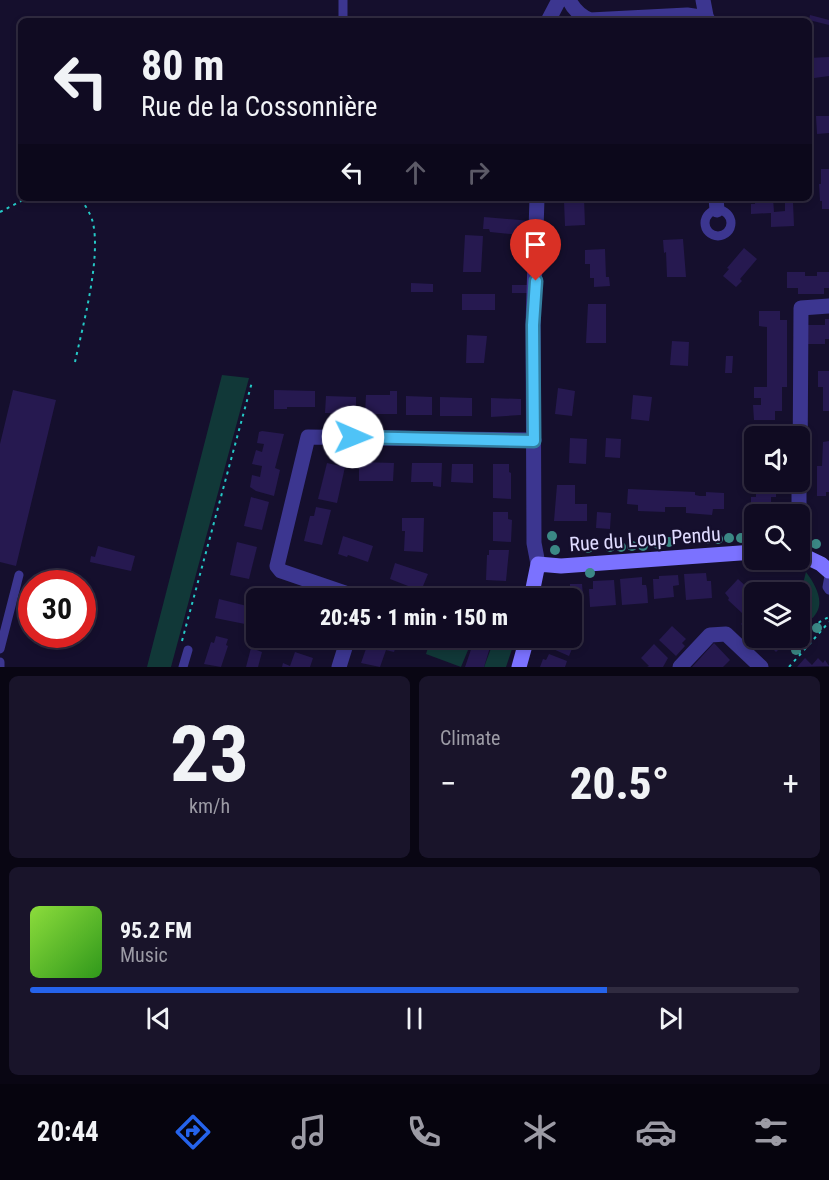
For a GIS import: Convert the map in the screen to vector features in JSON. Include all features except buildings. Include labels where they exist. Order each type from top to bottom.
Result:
[{"type":"street","points":[[550,18],[559,0]]},
{"type":"street","points":[[569,0],[586,18]]},
{"type":"street","points":[[703,0],[703,18]]},
{"type":"street","points":[[704,18],[712,0]]},
{"type":"street","points":[[629,18],[687,15],[697,18]]},
{"type":"street","points":[[533,588],[538,564],[534,543],[533,325],[537,201]]},
{"type":"street","points":[[800,426],[801,308],[829,306]]},
{"type":"street","points":[[331,588],[281,571],[277,566],[308,436],[534,441]]},
{"type":"street","name":"Rue du Loup Pendu","points":[[538,564],[561,566],[744,553]]},
{"type":"street","points":[[810,559],[829,571]]},
{"type":"street","points":[[680,667],[710,635],[726,634],[761,667]]},
{"type":"street","points":[[339,667],[345,648]]},
{"type":"street","points":[[519,667],[524,648]]},
{"type":"lane","points":[[343,0],[344,18]]},
{"type":"lane","points":[[829,576],[827,581],[829,590]]},
{"type":"lane","points":[[0,649],[18,579]]},
{"type":"lane","points":[[183,667],[184,647]]},
{"type":"lane","points":[[0,662],[0,667]]},
{"type":"path","points":[[0,212],[21,201]]},
{"type":"path","points":[[75,362],[87,308],[96,240],[92,220],[82,201]]},
{"type":"path","points":[[184,647],[252,382]]},
{"type":"path","points":[[798,657],[805,637],[817,622],[829,617]]},
{"type":"path","points":[[789,667],[829,622]]},
{"type":"green space","points":[[222,375],[249,378],[171,667],[147,667]]},
{"type":"green space","points":[[806,572],[819,597],[818,610],[810,620],[810,582],[803,582]]},
{"type":"green space","points":[[428,648],[469,648],[461,667],[426,654]]},
{"type":"green space","points":[[491,648],[512,649],[506,667],[484,667]]},
{"type":"route","points":[[353,437],[534,441],[533,325],[536,281]]}]
